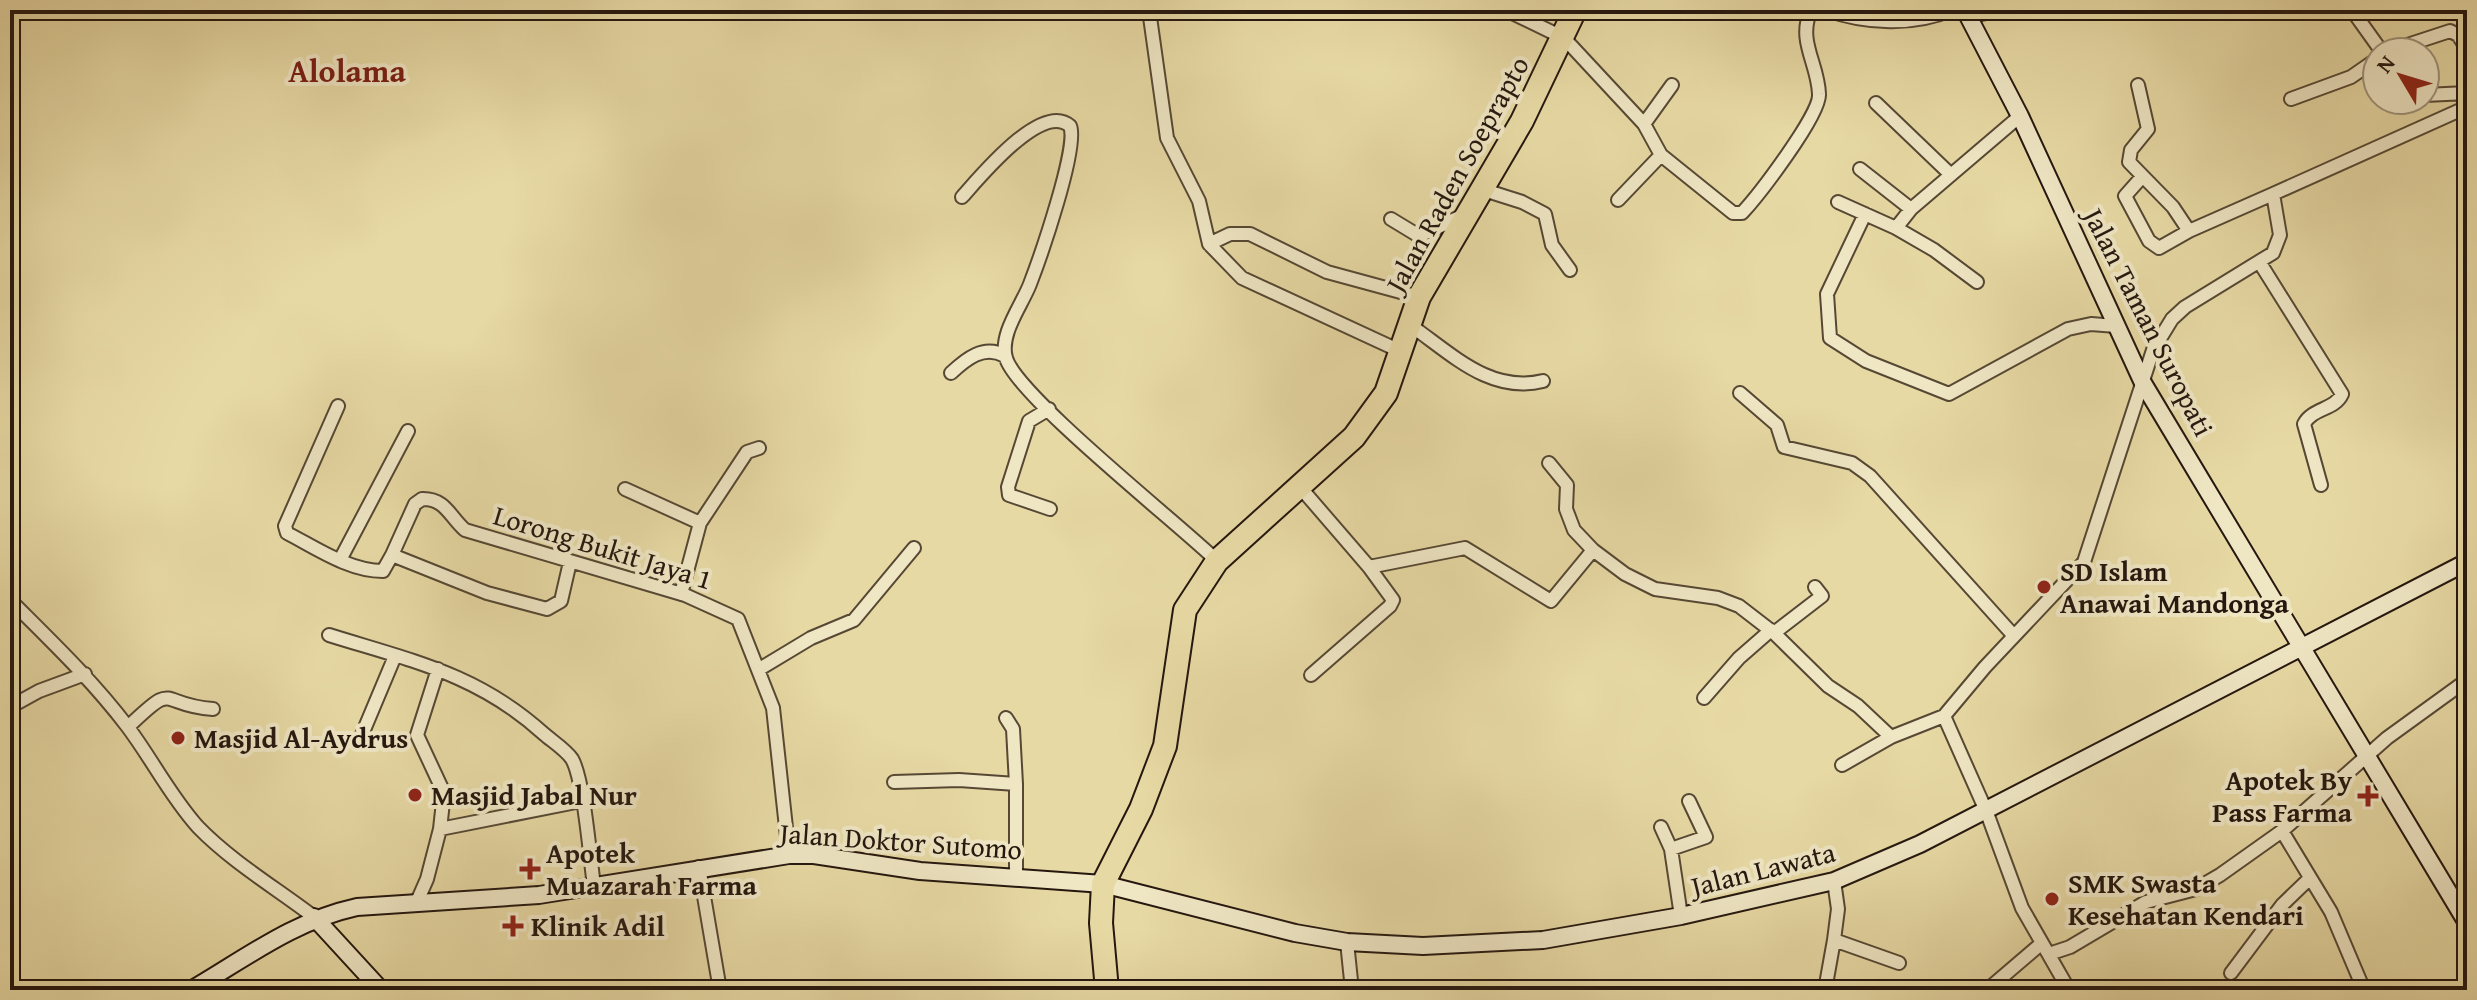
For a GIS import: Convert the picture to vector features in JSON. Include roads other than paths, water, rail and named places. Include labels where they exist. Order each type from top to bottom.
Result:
[{"type":"highway","name":"Jalan Raden Soeprapto","points":[[1107,990],[1101,923],[1103,884],[1141,809],[1165,746],[1185,610],[1217,561],[1300,487],[1372,416],[1386,393],[1419,297],[1464,215],[1522,121],[1575,10]]},
{"type":"street","points":[[1149,10],[1167,138],[1199,201],[1209,244],[1242,278],[1400,351]]},
{"type":"street","points":[[1506,10],[1564,38],[1644,124],[1661,155],[1733,213],[1742,213],[1808,124],[1817,106],[1820,96],[1804,35],[1811,10]]},
{"type":"street","points":[[1827,10],[1842,15],[1895,21],[1915,21],[1951,10]]},
{"type":"street","points":[[1967,14],[1998,10]]},
{"type":"street","points":[[2352,10],[2372,36]]},
{"type":"street","name":"Jalan Taman Suropati","points":[[1967,14],[2020,116],[2143,383],[2467,923]]},
{"type":"street","points":[[2434,36],[2450,31],[2458,35],[2467,49]]},
{"type":"street","points":[[2291,99],[2351,77],[2361,70]]},
{"type":"street","points":[[1644,124],[1672,85]]},
{"type":"street","points":[[2138,85],[2148,129],[2131,150],[2129,162],[2141,178],[2173,207],[2189,231]]},
{"type":"street","points":[[2441,94],[2467,93]]},
{"type":"street","points":[[1876,103],[1949,173]]},
{"type":"street","points":[[2141,178],[2125,196],[2149,241],[2159,248],[2189,231],[2467,107]]},
{"type":"street","points":[[1896,228],[1949,173],[2020,116]]},
{"type":"street","points":[[962,197],[991,163],[1044,122],[1060,120],[1070,126],[1072,142],[1062,182],[1030,285],[1007,335],[1005,356]]},
{"type":"street","points":[[1618,200],[1661,155]]},
{"type":"street","points":[[1860,169],[1911,209]]},
{"type":"street","points":[[1481,189],[1522,202],[1545,214],[1552,245],[1570,270]]},
{"type":"street","points":[[1842,765],[1891,737],[1944,716],[2084,562],[2153,350],[2179,312],[2273,253],[2280,235],[2273,194]]},
{"type":"street","points":[[1838,202],[1896,228],[1934,250],[1977,282]]},
{"type":"street","points":[[1865,214],[1827,294],[1826,320],[1830,338],[1866,361],[1949,394],[2068,329],[2091,324],[2116,326]]},
{"type":"street","points":[[1391,219],[1419,236],[1464,215]]},
{"type":"street","points":[[1209,244],[1230,234],[1250,234],[1327,272],[1419,297]]},
{"type":"street","points":[[2260,263],[2341,392],[2338,401],[2305,420],[2321,485]]},
{"type":"street","points":[[1410,325],[1475,370],[1502,384],[1521,386],[1543,381]]},
{"type":"street","points":[[951,373],[982,352],[997,351],[1005,356],[1019,379],[1049,409],[1217,561]]},
{"type":"street","points":[[1740,393],[1777,425],[1784,447],[1852,463],[1870,476],[2014,636]]},
{"type":"street","points":[[338,406],[285,526],[287,533],[340,560],[383,571],[394,551],[487,593],[547,609],[561,601],[570,562]]},
{"type":"street","points":[[1049,409],[1029,421],[1008,487],[1009,495],[1016,500],[1050,509]]},
{"type":"street","points":[[340,560],[408,431]]},
{"type":"street","points":[[681,594],[700,523],[747,452],[759,448]]},
{"type":"street","points":[[1549,463],[1567,485],[1566,509],[1574,530],[1593,550],[1639,582],[1655,589],[1726,600],[1772,631],[1828,686],[1852,701],[1891,737]]},
{"type":"street","points":[[1300,487],[1369,567],[1393,600],[1390,606],[1311,675]]},
{"type":"street","points":[[625,489],[700,523]]},
{"type":"street","name":"Lorong Bukit Jaya 1","points":[[394,551],[415,504],[431,498],[450,511],[465,530],[681,594],[710,604],[738,619],[777,730],[789,855]]},
{"type":"street","points":[[758,670],[811,638],[854,620],[914,548]]},
{"type":"street","points":[[1369,567],[1469,549],[1551,601],[1593,550]]},
{"type":"street","name":"Jalan Lawata","points":[[1103,884],[1209,913],[1347,942],[1423,946],[1543,940],[1681,916],[1834,881],[1987,813],[2467,562]]},
{"type":"street","points":[[1704,698],[1739,658],[1822,596],[1815,587]]},
{"type":"street","points":[[10,600],[85,674],[128,727],[172,795],[198,826],[226,853],[314,917],[381,990]]},
{"type":"street","points":[[329,635],[438,669],[489,690],[522,714],[571,759],[594,886]]},
{"type":"street","points":[[361,737],[395,656]]},
{"type":"street","points":[[416,904],[427,879],[440,829],[444,793],[417,735],[438,669]]},
{"type":"street","points":[[10,707],[39,691],[85,674]]},
{"type":"street","points":[[1987,990],[2046,949],[2070,947],[2146,902],[2196,889],[2282,831],[2367,754],[2467,680]]},
{"type":"street","points":[[128,727],[154,701],[163,697],[213,709]]},
{"type":"street","points":[[1944,716],[1987,813],[2022,908],[2069,990]]},
{"type":"street","points":[[1006,718],[1013,729],[1016,747],[1016,876]]},
{"type":"street","points":[[894,782],[959,780],[1016,784]]},
{"type":"street","points":[[440,829],[581,801]]},
{"type":"street","points":[[1671,849],[1706,837],[1689,801]]},
{"type":"street","points":[[1661,827],[1671,849],[1681,916]]},
{"type":"street","points":[[2282,831],[2331,912],[2364,990]]},
{"type":"street","name":"Jalan Doktor Sutomo","points":[[195,989],[314,917],[357,907],[539,895],[789,855],[814,855],[920,871],[1103,884]]},
{"type":"street","points":[[699,867],[720,990]]},
{"type":"street","points":[[2231,973],[2282,905],[2310,878]]},
{"type":"street","points":[[1825,990],[1838,909],[1834,881]]},
{"type":"street","points":[[1834,940],[1899,963]]},
{"type":"street","points":[[1347,942],[1352,990]]},
{"type":"street","points":[[748,990],[801,990]]},
{"type":"place","name":"SD Islam Anawai Mandonga","points":[[2044,587]]},
{"type":"place","name":"Masjid Al-Aydrus","points":[[178,738]]},
{"type":"place","name":"Masjid Jabal Nur","points":[[415,795]]},
{"type":"place","name":"Apotek By Pass Farma","points":[[2368,796]]},
{"type":"place","name":"Apotek Muazarah Farma","points":[[530,869]]},
{"type":"place","name":"SMK Swasta Kesehatan Kendari","points":[[2052,899]]},
{"type":"place","name":"Klinik Adil","points":[[513,926]]},
{"type":"district","name":"Alolama","points":[[347,71]]}]
